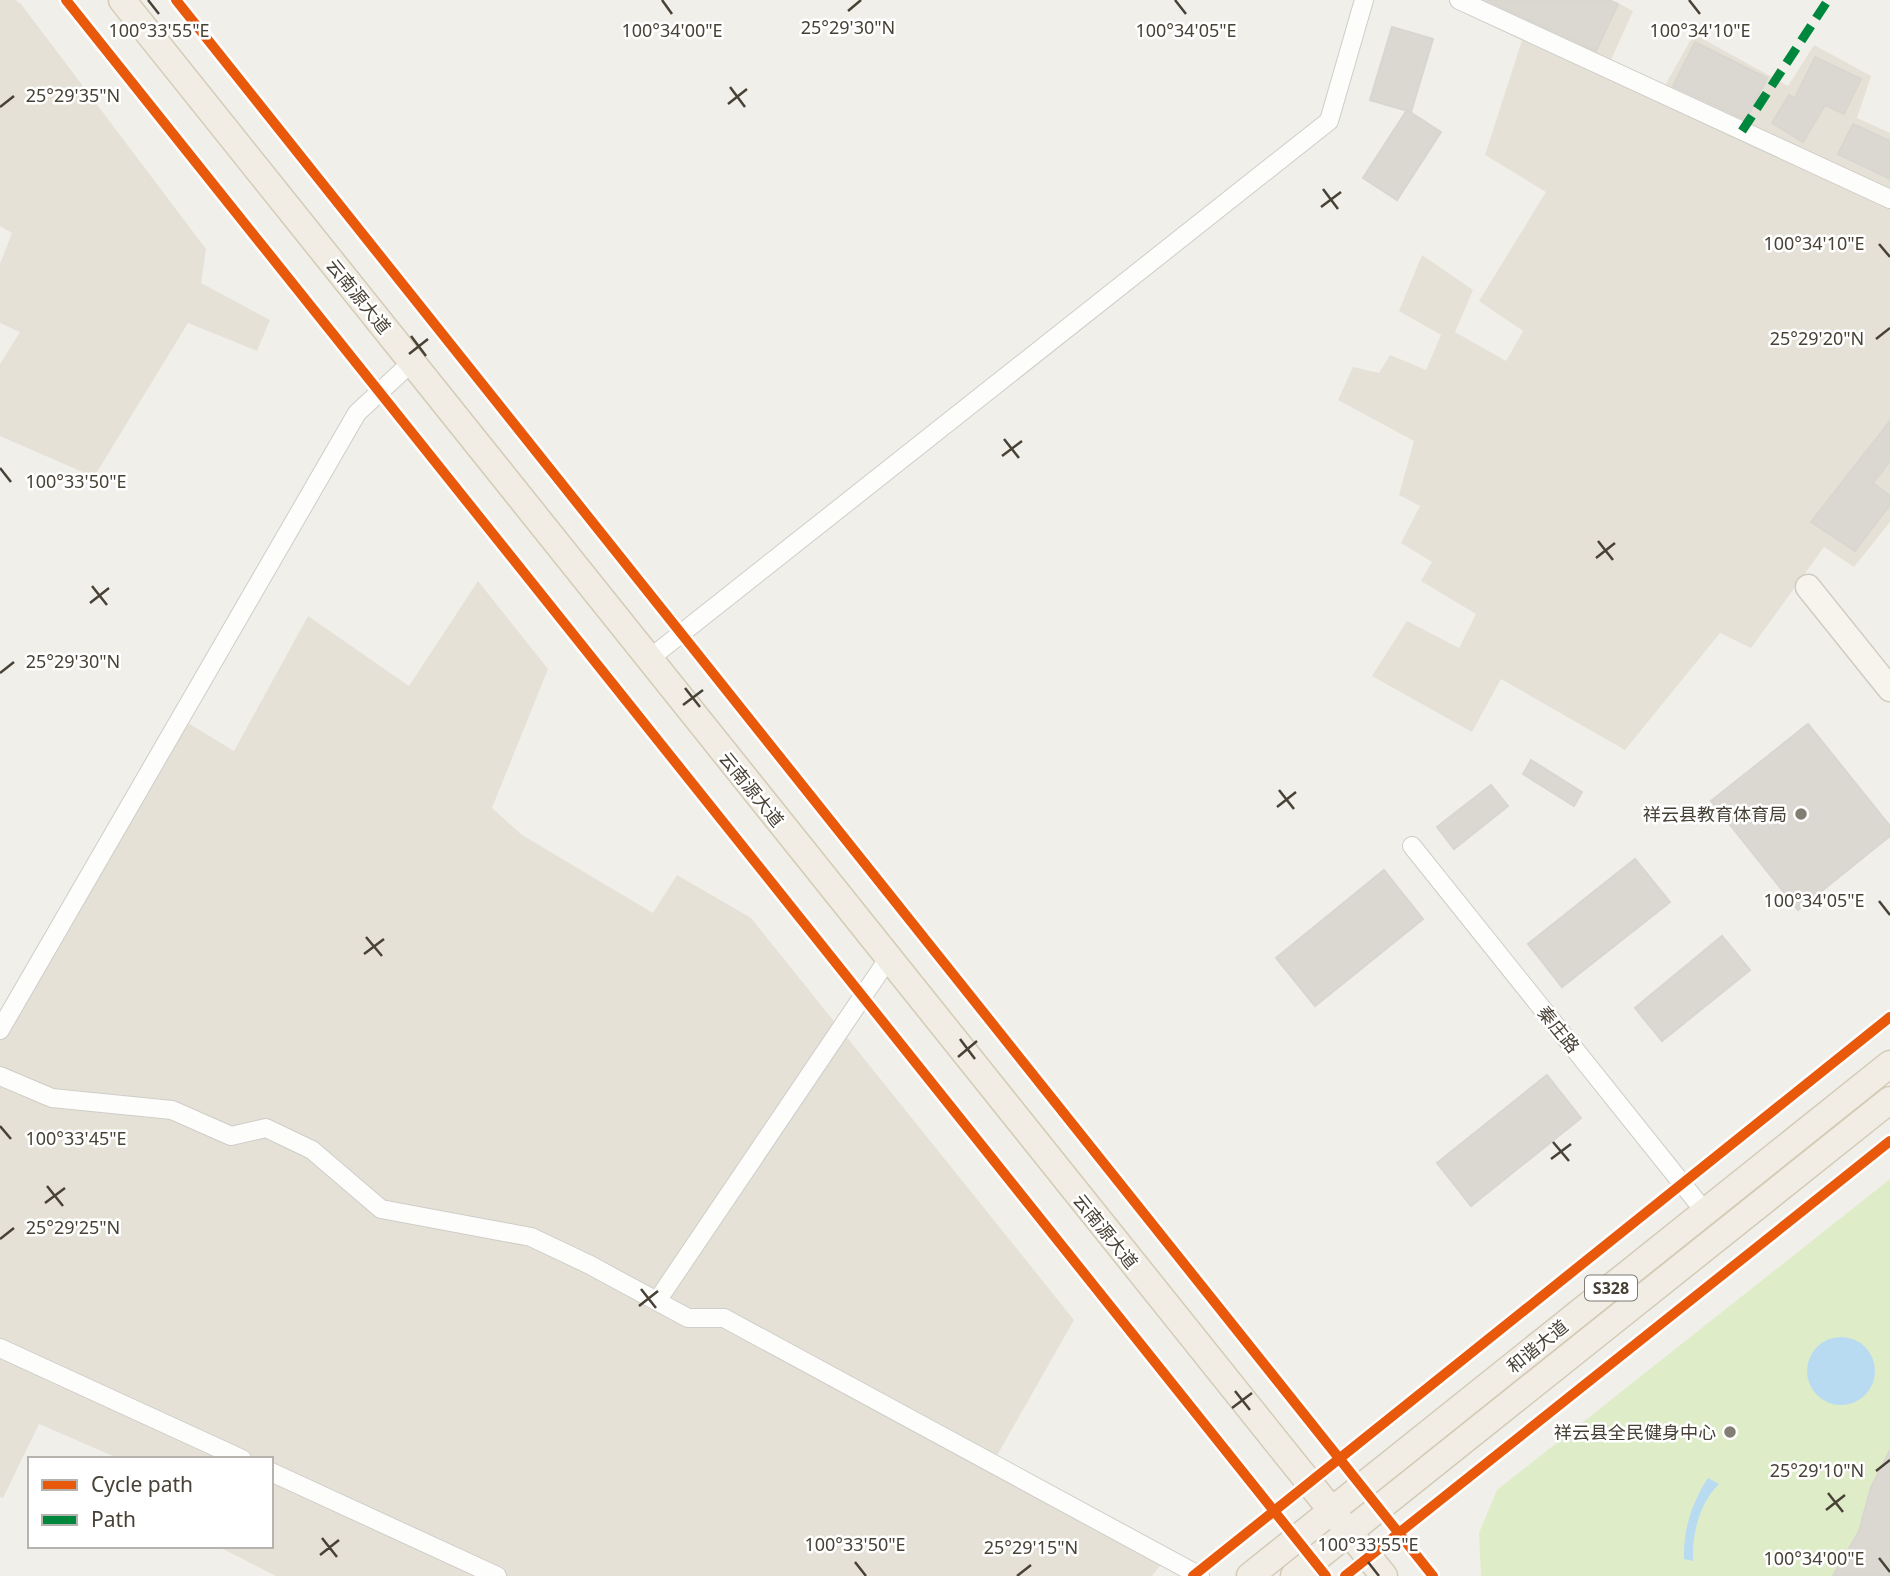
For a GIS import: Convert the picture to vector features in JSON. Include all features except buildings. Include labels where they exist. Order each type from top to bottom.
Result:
[{"type":"main road","name":"云南源大道","points":[[122,0],[1384,1576]]},
{"type":"main road","name":"和谐大道","points":[[1250,1576],[1890,1065]]},
{"type":"main road","name":"和谐大道","points":[[1294,1576],[1890,1100]]},
{"type":"street","points":[[649,659],[1329,121],[1364,0]]},
{"type":"street","points":[[1459,0],[1890,199]]},
{"type":"street","points":[[0,1030],[357,413],[412,362]]},
{"type":"street","points":[[1808,587],[1890,689]]},
{"type":"street","name":"秦庄路","points":[[1412,846],[1705,1212]]},
{"type":"street","points":[[657,1301],[888,959]]},
{"type":"street","points":[[0,1076],[52,1097],[172,1110],[231,1136],[265,1128],[312,1150],[381,1209],[531,1237],[688,1318],[724,1318],[1200,1576]]},
{"type":"street","points":[[0,1348],[238,1457]]},
{"type":"street","points":[[273,1473],[497,1576]]},
{"type":"shaded area","points":[[0,0],[15,0],[21,4],[206,249],[201,283],[270,320],[257,351],[188,323],[94,477],[0,436],[0,364],[20,332],[0,323],[0,264],[12,233],[0,226]]},
{"type":"shaded area","points":[[1462,0],[1612,0],[1633,11],[1611,60],[1663,89],[1694,34],[1788,86],[1814,45],[1871,76],[1857,118],[1890,133],[1890,522],[1854,567],[1824,547],[1751,648],[1720,633],[1625,750],[1501,679],[1472,732],[1372,676],[1407,621],[1459,648],[1476,614],[1421,581],[1432,562],[1401,543],[1420,506],[1399,495],[1414,441],[1338,400],[1353,367],[1379,373],[1390,355],[1426,370],[1441,335],[1399,311],[1422,255],[1473,290],[1455,332],[1506,361],[1523,331],[1479,301],[1546,192],[1485,155],[1524,34]]},
{"type":"shaded area","points":[[478,581],[548,669],[492,808],[522,835],[653,913],[677,875],[751,918],[1074,1320],[995,1459],[1172,1550],[1152,1576],[276,1576],[223,1549],[273,1548],[273,1457],[115,1457],[39,1424],[3,1498],[0,1497],[0,1024],[178,717],[234,751],[308,616],[409,686]]},
{"type":"green space","name":"祥云县全民健身中心","points":[[1890,1179],[1890,1576],[1481,1576],[1479,1533],[1497,1490]]},
{"type":"water","points":[[1834,1337],[1848,1337],[1860,1342],[1870,1352],[1875,1371],[1870,1390],[1860,1400],[1848,1405],[1834,1405],[1822,1400],[1812,1390],[1807,1378],[1807,1364],[1812,1352],[1822,1342]]},
{"type":"water","points":[[1708,1478],[1719,1484],[1706,1500],[1698,1520],[1693,1561],[1684,1559],[1685,1537],[1690,1517]]},
{"type":"marked path","points":[[1742,131],[1828,0]]},
{"type":"cycle path","points":[[66,0],[1326,1576]]},
{"type":"cycle path","points":[[176,0],[1433,1576]]},
{"type":"cycle path","points":[[1193,1576],[1890,1017]]},
{"type":"cycle path","points":[[1345,1576],[1890,1141]]},
{"type":"place","name":"祥云县教育体育局","points":[[1801,814]]},
{"type":"place","name":"祥云县全民健身中心","points":[[1730,1432]]}]
